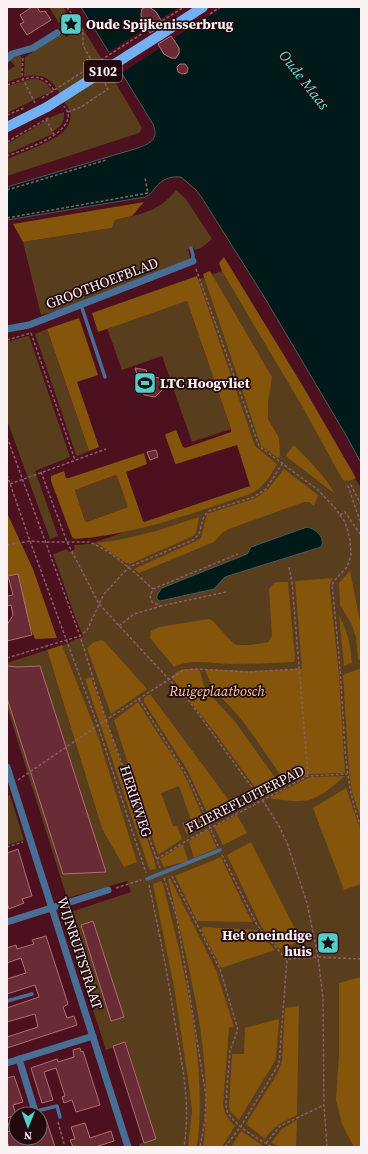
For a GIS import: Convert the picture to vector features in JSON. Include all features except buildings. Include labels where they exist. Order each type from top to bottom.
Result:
[{"type":"main road","name":"S102","points":[[7,127],[47,107],[203,7]]},
{"type":"street","points":[[7,59],[12,54],[33,48],[57,34]]},
{"type":"street","name":"GROOTHOEFBLAD","points":[[7,329],[29,325],[193,261]]},
{"type":"street","name":"WIJNRUITSTRAAT","points":[[7,767],[10,785],[31,840],[128,1147]]},
{"type":"street","points":[[7,922],[108,890]]},
{"type":"street","points":[[7,1063],[93,1036]]},
{"type":"street","points":[[19,1059],[33,1106]]},
{"type":"lane","name":"GROOTHOEFBLAD","points":[[190,248],[193,261]]},
{"type":"lane","points":[[81,305],[105,377]]},
{"type":"lane","points":[[147,879],[220,850]]},
{"type":"lane","points":[[7,1001],[32,994]]},
{"type":"lane","points":[[48,1108],[57,1106],[60,1117]]},
{"type":"path","points":[[67,7],[82,31],[83,46],[96,69]]},
{"type":"path","points":[[54,135],[46,119],[47,107],[184,7]]},
{"type":"path","points":[[23,52],[23,80],[35,102]]},
{"type":"path","points":[[7,85],[31,77],[40,77],[50,83],[53,88]]},
{"type":"path","points":[[68,112],[81,106],[108,89],[104,82]]},
{"type":"path","points":[[7,115],[28,106]]},
{"type":"path","points":[[7,156],[26,149],[62,130],[67,121],[68,112],[65,108]]},
{"type":"path","points":[[7,142],[46,119]]},
{"type":"path","points":[[7,190],[106,160]]},
{"type":"path","points":[[7,218],[148,193],[145,178]]},
{"type":"path","points":[[197,272],[259,446],[318,490],[340,515],[348,532],[351,546],[351,556],[347,567],[332,585],[341,675],[347,774],[350,791],[361,827]]},
{"type":"path","points":[[7,340],[31,333],[75,460]]},
{"type":"path","points":[[7,437],[80,636],[106,720],[177,918],[206,1096],[205,1121],[200,1147]]},
{"type":"path","points":[[10,484],[106,449]]},
{"type":"path","points":[[7,658],[80,636],[87,630],[104,594],[128,567],[193,540],[199,534],[204,516],[210,510],[254,497],[266,489],[282,464]]},
{"type":"path","points":[[41,472],[67,542],[99,604],[190,702],[263,801],[279,826],[287,843],[307,903],[318,957],[323,998],[324,1105],[327,1147]]},
{"type":"path","name":"HERIKWEG","points":[[7,475],[98,726],[147,879],[160,934],[184,1074],[187,1100],[184,1147]]},
{"type":"path","points":[[361,505],[350,485],[348,486],[361,524]]},
{"type":"path","points":[[340,515],[345,512],[361,535]]},
{"type":"path","points":[[7,545],[30,541],[89,542],[95,544],[128,567],[153,589]]},
{"type":"path","points":[[161,606],[152,602],[150,596],[153,589],[238,554]]},
{"type":"path","points":[[289,567],[292,582],[308,776]]},
{"type":"path","points":[[119,626],[134,614],[161,606],[226,592]]},
{"type":"path","points":[[25,776],[182,670],[195,669],[249,672],[299,669]]},
{"type":"path","points":[[139,699],[189,779],[220,850],[257,925],[285,958],[318,957],[361,959]]},
{"type":"path","name":"FLIEREFLUITERPAD","points":[[157,859],[186,841],[308,776],[347,774]]},
{"type":"path","points":[[7,847],[31,840]]},
{"type":"path","points":[[169,871],[220,969],[238,1030],[230,1050],[226,1102],[227,1111],[241,1126],[272,1147]]},
{"type":"path","points":[[108,890],[147,879]]},
{"type":"path","points":[[225,1147],[241,1126],[279,1064],[288,959]]},
{"type":"path","points":[[266,1143],[280,1126],[324,1105]]},
{"type":"path","points":[[60,1117],[56,1119],[65,1147]]},
{"type":"green space","points":[[49,7],[63,7],[69,16],[59,23]]},
{"type":"green space","points":[[82,27],[142,128],[139,133],[7,176],[7,159],[54,138],[65,130],[70,120],[69,109],[52,83],[41,76],[24,77],[25,57],[63,33],[66,37]]},
{"type":"green space","points":[[20,55],[22,58],[22,77],[7,82],[7,71],[15,66],[11,61],[11,58]]},
{"type":"green space","points":[[31,79],[38,79],[52,91],[7,113],[7,86]]},
{"type":"green space","points":[[64,112],[63,122],[52,132],[53,134],[7,154],[7,144],[53,116]]},
{"type":"green space","points":[[176,190],[186,199],[212,239],[201,248],[195,250],[193,247],[188,249],[189,259],[60,310],[41,315],[23,242],[112,228],[115,220],[141,214],[156,208]]},
{"type":"green space","points":[[144,202],[132,216],[115,220],[112,228],[23,242],[13,224]]},
{"type":"green space","points":[[224,257],[304,388],[356,478],[348,481],[343,480],[340,475],[302,406],[222,271],[219,263]]},
{"type":"green space","points":[[210,271],[272,377],[268,402],[268,419],[279,438],[280,456],[278,458],[261,446],[203,274]]},
{"type":"green space","name":"Ruigeplaatbosch","points":[[222,271],[361,488],[361,1147],[140,1147],[139,1144],[156,1139],[126,1043],[106,1050],[62,915],[131,892],[127,881],[67,898],[7,707],[7,663],[47,650],[102,829],[121,861],[53,649],[83,636],[53,554],[67,549],[69,552],[75,549],[74,545],[90,544],[255,487],[186,284]]},
{"type":"green space","points":[[197,276],[255,446],[277,464],[268,479],[250,494],[164,522],[119,533],[74,539],[51,481],[51,476],[64,471],[66,478],[69,478],[144,453],[147,464],[126,472],[144,522],[250,486],[237,445],[176,464],[165,435],[176,430],[183,447],[185,448],[231,432],[187,301],[98,332],[92,313]],"holes":[[[116,475],[128,507],[87,522],[85,521],[75,490]]]},
{"type":"green space","points":[[187,301],[231,429],[192,442],[162,356],[122,370],[107,328]]},
{"type":"green space","points":[[79,318],[98,375],[77,382],[99,447],[89,451],[47,329]]},
{"type":"green space","points":[[47,329],[89,451],[78,456],[76,455],[35,334]]},
{"type":"green space","points":[[29,336],[70,457],[35,471],[58,536],[50,539],[7,420],[7,342]]},
{"type":"green space","points":[[293,446],[295,446],[316,469],[335,494],[287,457],[286,455]]},
{"type":"green space","points":[[284,469],[318,495],[314,506],[309,502],[304,502],[229,529],[222,533],[214,542],[139,573],[134,569],[201,538],[207,514],[256,498],[268,489]]},
{"type":"green space","points":[[116,475],[129,507],[87,522],[85,521],[75,490]]},
{"type":"green space","points":[[7,513],[33,569],[57,638],[35,639],[10,576],[7,576]]},
{"type":"green space","points":[[199,517],[196,533],[193,536],[130,564],[126,563],[97,543],[123,539],[156,531]]},
{"type":"green space","points":[[350,571],[361,626],[361,659],[358,660],[356,637],[351,623],[340,605],[339,583]]},
{"type":"green space","points":[[333,578],[330,585],[330,590],[339,675],[345,773],[310,774],[287,785],[241,719],[211,684],[205,669],[249,671],[302,669],[295,581]]},
{"type":"green space","points":[[288,582],[295,658],[294,662],[232,664],[195,662],[181,664],[174,667],[150,638],[151,631],[159,627],[209,619],[213,621],[232,642],[237,645],[251,645],[268,642],[272,636],[269,589],[274,583]]},
{"type":"green space","points":[[339,615],[345,627],[348,638],[352,663],[344,666]]},
{"type":"green space","points":[[101,640],[105,642],[147,689],[111,714],[87,648],[94,642]]},
{"type":"green space","points":[[62,645],[98,736],[137,862],[124,867],[102,829],[47,650]]},
{"type":"green space","points":[[361,668],[361,820],[352,792],[349,772],[343,675]]},
{"type":"green space","points":[[183,669],[199,669],[204,685],[209,693],[236,723],[281,786],[262,797],[216,734],[171,677]]},
{"type":"green space","points":[[91,677],[154,859],[156,869],[150,870],[149,868],[85,679]]},
{"type":"green space","points":[[150,694],[228,799],[234,810],[211,821],[188,771],[144,702],[144,698]]},
{"type":"green space","points":[[138,702],[177,762],[187,780],[206,824],[187,835],[182,823],[191,820],[179,786],[161,793],[173,826],[177,826],[182,839],[158,855],[114,720]]},
{"type":"green space","points":[[345,776],[326,792],[312,799],[297,801],[269,798],[308,778]]},
{"type":"green space","points":[[346,788],[361,832],[361,884],[344,890],[313,808]]},
{"type":"green space","points":[[10,795],[24,840],[7,845],[7,796]]},
{"type":"green space","points":[[237,815],[247,833],[223,845],[214,827]]},
{"type":"green space","points":[[208,829],[217,848],[194,858],[189,841]]},
{"type":"green space","points":[[251,842],[298,935],[298,939],[292,945],[287,947],[279,949],[261,926],[227,855]]},
{"type":"green space","points":[[183,844],[188,861],[164,867],[160,859]]},
{"type":"green space","points":[[221,857],[253,922],[197,921],[175,876]]},
{"type":"green space","points":[[170,878],[216,970],[234,1027],[229,1028],[223,1105],[227,1117],[235,1126],[222,1147],[203,1147],[206,1113],[205,1079],[198,1012],[168,879]]},
{"type":"green space","points":[[161,881],[179,948],[197,1048],[200,1114],[197,1147],[188,1147],[192,1110],[188,1079],[174,987],[153,884]]},
{"type":"green space","points":[[203,927],[257,930],[275,950],[221,968],[201,929]]},
{"type":"green space","points":[[361,977],[361,1147],[354,1147],[342,1124],[336,1100],[339,1055],[339,983]]},
{"type":"green space","points":[[299,1006],[297,1115],[275,1127],[265,1139],[246,1124],[277,1074],[282,1061],[285,1008]]},
{"type":"green space","points":[[279,1019],[276,1059],[239,1120],[230,1111],[229,1106],[232,1054],[244,1054],[245,1028]]},
{"type":"green space","points":[[297,1120],[296,1147],[282,1147],[271,1143],[282,1129]]},
{"type":"green space","points":[[241,1131],[265,1147],[231,1147]]},
{"type":"water","name":"Oude Maas","points":[[81,7],[146,7],[142,9],[142,21],[164,54],[171,58],[176,58],[179,53],[179,48],[156,12],[148,7],[361,7],[361,463],[263,295],[202,198],[196,190],[181,177],[173,177],[163,180],[150,194],[145,197],[7,220],[7,187],[138,148],[153,140],[155,129],[153,124]]},
{"type":"water","points":[[307,527],[319,534],[322,540],[321,547],[225,577],[214,589],[160,601],[157,599],[157,595],[162,588],[247,554],[251,547]]},
{"type":"pier","points":[[179,7],[224,7],[171,40],[159,20]]},
{"type":"pier","points":[[148,27],[162,47],[120,74],[107,53]]},
{"type":"place","name":"Oude Spijkenisserbrug","points":[[71,24]]},
{"type":"place","name":"LTC Hoogvliet","points":[[145,383]]},
{"type":"place","name":"Het oneindige huis","points":[[328,943]]}]
